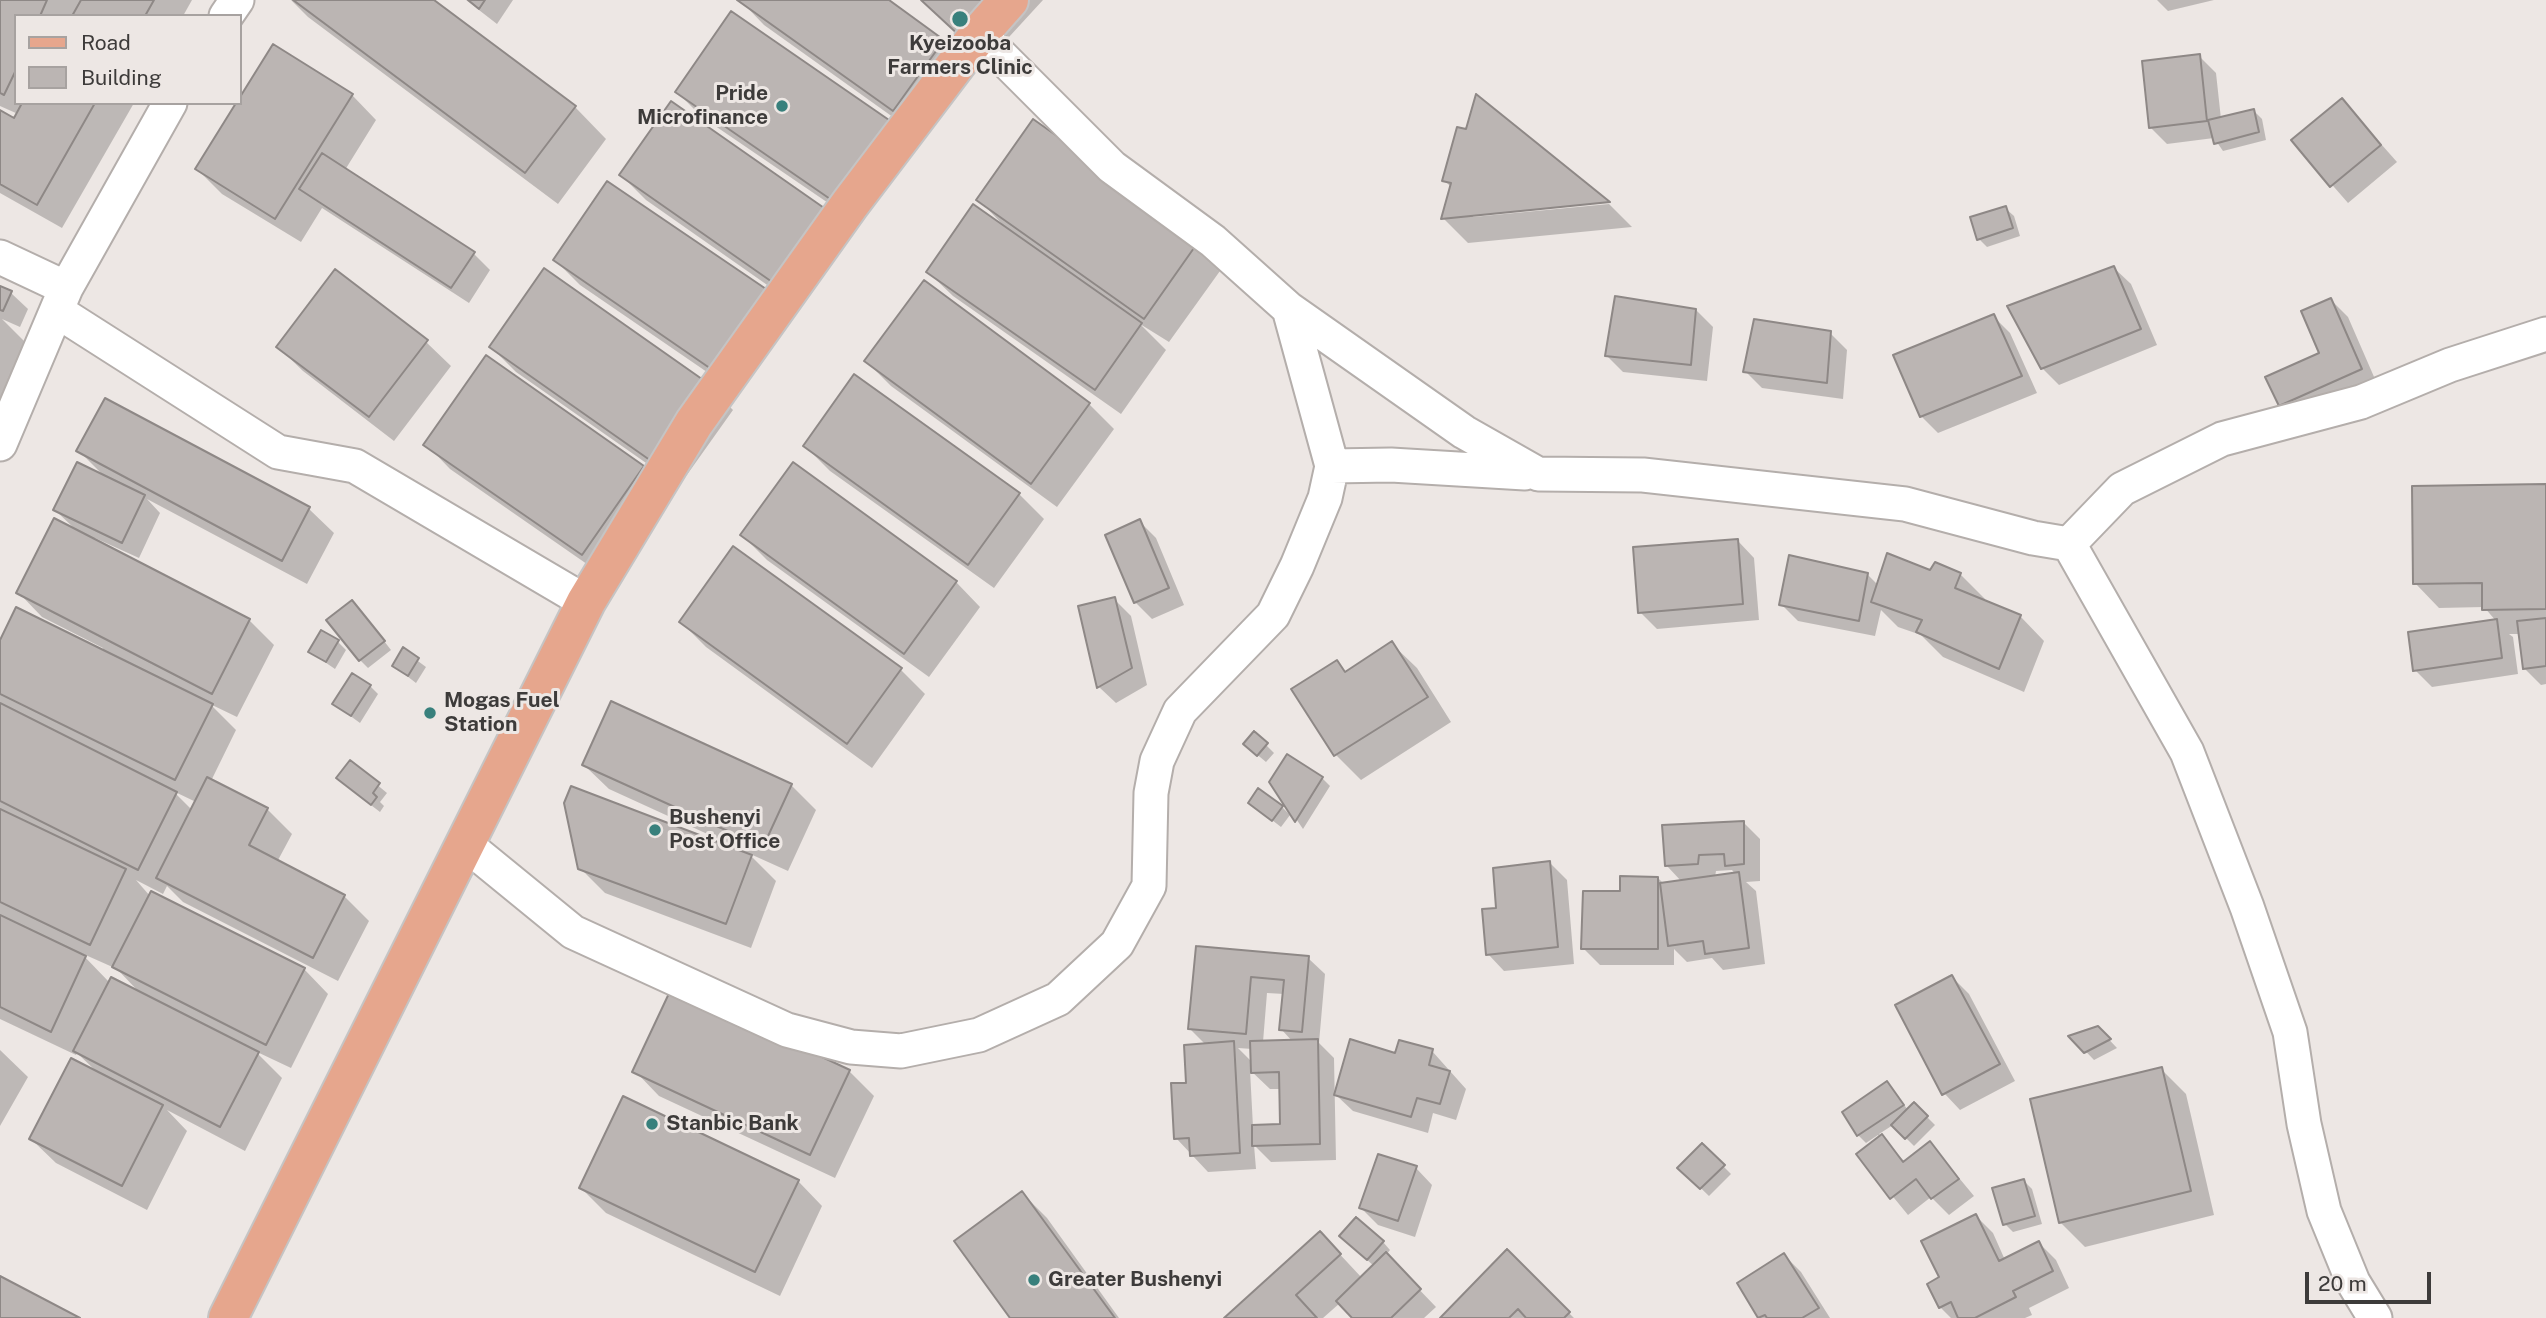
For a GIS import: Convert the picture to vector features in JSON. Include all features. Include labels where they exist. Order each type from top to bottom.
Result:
[{"type":"main road","points":[[228,1318],[586,603],[694,423],[850,204],[979,33],[1009,0]]},
{"type":"street","points":[[979,33],[1112,167],[1213,241],[1289,309],[1464,432],[1538,474]]},
{"type":"street","points":[[0,444],[61,300],[169,105]]},
{"type":"street","points":[[0,257],[278,452],[355,466],[586,603]]},
{"type":"street","points":[[464,843],[573,932],[787,1030],[851,1047],[901,1051],[979,1035],[1058,999],[1117,944],[1149,886],[1151,793],[1157,761],[1180,711],[1273,615],[1325,498],[1332,466],[1289,309]]},
{"type":"street","points":[[2069,544],[2122,489],[2222,439],[2361,402],[2450,365],[2546,334]]},
{"type":"street","points":[[1332,466],[1643,475],[1905,504],[2033,538],[2069,544]]},
{"type":"street","points":[[2069,544],[2186,752],[2247,907],[2290,1032],[2304,1124],[2324,1210],[2353,1282],[2375,1318]]},
{"type":"building","points":[[0,0],[47,0],[41,14],[14,14],[14,74],[4,95],[0,93]]},
{"type":"building","points":[[81,0],[154,0],[146,14],[73,14]]},
{"type":"building","points":[[293,0],[434,0],[576,106],[525,173]]},
{"type":"building","points":[[468,0],[485,0],[479,9]]},
{"type":"building","points":[[737,0],[889,0],[944,40],[893,111]]},
{"type":"building","name":"Kyeizooba Farmers Clinic","points":[[921,0],[996,0],[962,38]]},
{"type":"building","name":"Pride Microfinance","points":[[731,11],[889,120],[833,201],[675,92]]},
{"type":"building","points":[[273,44],[353,94],[275,219],[195,169],[235,105],[242,105],[242,94]]},
{"type":"building","points":[[2200,54],[2207,121],[2149,128],[2142,61]]},
{"type":"building","points":[[1476,94],[1610,202],[1441,219],[1451,183],[1442,181],[1457,127],[1466,129]]},
{"type":"building","points":[[2342,98],[2381,145],[2330,187],[2291,140]]},
{"type":"building","points":[[671,101],[827,210],[775,284],[619,175]]},
{"type":"building","points":[[21,105],[94,105],[37,205],[0,184],[0,110],[14,118]]},
{"type":"building","points":[[2254,109],[2259,132],[2214,144],[2208,120]]},
{"type":"building","points":[[1033,119],[1201,238],[1144,319],[976,200]]},
{"type":"building","points":[[322,153],[475,252],[451,288],[299,189]]},
{"type":"building","points":[[607,181],[769,291],[714,371],[553,260]]},
{"type":"building","points":[[973,204],[1142,323],[1095,390],[926,272]]},
{"type":"building","points":[[2006,206],[2013,228],[1977,240],[1970,217]]},
{"type":"building","points":[[2114,266],[2141,329],[2041,369],[2007,306]]},
{"type":"building","points":[[544,268],[709,384],[654,463],[489,347]]},
{"type":"building","points":[[335,269],[428,340],[369,417],[276,347]]},
{"type":"building","points":[[924,280],[1090,403],[1031,484],[864,361]]},
{"type":"building","points":[[0,286],[12,291],[3,311],[0,310]]},
{"type":"building","points":[[1615,296],[1696,309],[1691,365],[1605,356]]},
{"type":"building","points":[[2331,298],[2362,369],[2279,406],[2265,377],[2319,353],[2301,311]]},
{"type":"building","points":[[1994,314],[2022,376],[1920,417],[1893,355]]},
{"type":"building","points":[[1754,319],[1831,331],[1827,383],[1743,372]]},
{"type":"building","points":[[486,355],[644,466],[582,555],[423,445]]},
{"type":"building","points":[[854,374],[1020,493],[968,565],[803,446]]},
{"type":"building","points":[[105,398],[310,507],[282,561],[76,451]]},
{"type":"building","points":[[77,462],[145,495],[122,543],[53,510]]},
{"type":"building","points":[[793,462],[957,581],[904,654],[740,535]]},
{"type":"building","points":[[2546,484],[2546,609],[2482,610],[2482,583],[2413,584],[2412,486]]},
{"type":"building","points":[[54,518],[250,619],[212,694],[16,593]]},
{"type":"building","points":[[1140,519],[1169,588],[1134,603],[1105,535]]},
{"type":"building","points":[[1738,539],[1743,604],[1638,613],[1633,547]]},
{"type":"building","points":[[733,546],[902,668],[847,744],[679,622]]},
{"type":"building","points":[[1887,553],[1930,570],[1935,562],[1961,573],[1955,588],[2021,615],[1999,669],[1916,632],[1922,620],[1871,602]]},
{"type":"building","points":[[1789,555],[1868,573],[1859,621],[1779,605]]},
{"type":"building","points":[[1115,597],[1132,668],[1097,688],[1078,606]]},
{"type":"building","points":[[352,600],[385,641],[359,661],[326,620]]},
{"type":"building","points":[[16,607],[213,704],[175,780],[0,694],[0,640]]},
{"type":"building","points":[[2546,618],[2546,666],[2523,669],[2517,621]]},
{"type":"building","points":[[2497,619],[2502,658],[2413,671],[2408,632]]},
{"type":"building","points":[[321,630],[339,640],[326,662],[308,652]]},
{"type":"building","points":[[1392,641],[1428,697],[1334,756],[1291,689],[1337,660],[1345,672]]},
{"type":"building","points":[[403,647],[419,658],[408,676],[392,666]]},
{"type":"building","points":[[352,673],[371,685],[351,716],[332,704]]},
{"type":"building","points":[[611,701],[792,784],[763,847],[582,765]]},
{"type":"building","points":[[0,703],[177,792],[138,870],[0,801]]},
{"type":"building","points":[[1254,731],[1268,743],[1257,756],[1243,744]]},
{"type":"building","points":[[1287,754],[1323,777],[1295,822],[1269,782]]},
{"type":"building","points":[[350,760],[380,783],[373,793],[377,797],[371,805],[336,778]]},
{"type":"building","points":[[207,777],[268,808],[249,845],[345,895],[313,958],[156,878]]},
{"type":"building","points":[[571,786],[752,855],[726,924],[578,869],[564,803]]},
{"type":"building","points":[[1258,788],[1283,806],[1272,821],[1248,803]]},
{"type":"building","points":[[0,809],[126,869],[90,945],[0,902]]},
{"type":"building","points":[[1744,821],[1744,864],[1725,866],[1724,854],[1699,855],[1698,864],[1665,866],[1662,825]]},
{"type":"building","points":[[1550,861],[1558,947],[1486,955],[1482,909],[1496,908],[1493,868]]},
{"type":"building","points":[[1739,872],[1749,948],[1705,954],[1703,941],[1668,946],[1660,883]]},
{"type":"building","points":[[1620,876],[1658,877],[1658,949],[1581,949],[1583,891],[1620,891]]},
{"type":"building","points":[[151,891],[305,968],[266,1045],[112,967]]},
{"type":"building","points":[[0,915],[86,956],[51,1032],[0,1007]]},
{"type":"building","points":[[1196,946],[1309,956],[1302,1032],[1279,1030],[1284,980],[1251,977],[1246,1034],[1188,1029]]},
{"type":"building","points":[[1952,975],[2000,1064],[1942,1095],[1895,1005]]},
{"type":"building","points":[[111,977],[259,1052],[220,1127],[73,1051]]},
{"type":"building","points":[[672,987],[850,1070],[810,1155],[632,1072]]},
{"type":"building","points":[[2098,1026],[2111,1039],[2084,1053],[2068,1036]]},
{"type":"building","points":[[1318,1039],[1320,1144],[1252,1146],[1252,1125],[1280,1124],[1279,1072],[1251,1073],[1250,1041]]},
{"type":"building","points":[[1350,1039],[1395,1053],[1399,1040],[1433,1049],[1429,1065],[1450,1071],[1440,1104],[1417,1098],[1411,1117],[1334,1095]]},
{"type":"building","points":[[1234,1041],[1240,1153],[1190,1156],[1189,1138],[1174,1139],[1171,1083],[1186,1083],[1184,1045]]},
{"type":"building","points":[[71,1058],[163,1105],[122,1186],[29,1139]]},
{"type":"building","points":[[2162,1067],[2191,1191],[2059,1223],[2030,1099]]},
{"type":"building","points":[[1887,1081],[1904,1105],[1857,1136],[1842,1112]]},
{"type":"building","points":[[623,1096],[799,1180],[755,1272],[579,1188]]},
{"type":"building","points":[[1914,1102],[1928,1116],[1905,1139],[1891,1125]]},
{"type":"building","points":[[1882,1134],[1903,1162],[1930,1141],[1959,1179],[1931,1199],[1916,1179],[1890,1199],[1856,1154]]},
{"type":"building","points":[[1702,1143],[1725,1165],[1700,1189],[1677,1168]]},
{"type":"building","points":[[1378,1154],[1417,1166],[1398,1221],[1359,1208]]},
{"type":"building","points":[[2024,1179],[2035,1216],[2003,1225],[1992,1188]]},
{"type":"building","name":"Greater Bushenyi","points":[[1022,1191],[1115,1318],[1010,1318],[954,1241]]},
{"type":"building","points":[[1976,1214],[1999,1261],[2039,1241],[2053,1271],[2013,1291],[2016,1297],[1975,1318],[1958,1318],[1951,1302],[1939,1308],[1927,1284],[1939,1277],[1921,1241]]},
{"type":"building","points":[[1356,1217],[1384,1241],[1367,1260],[1339,1236]]},
{"type":"building","points":[[1320,1231],[1341,1254],[1296,1295],[1317,1318],[1224,1318]]},
{"type":"building","points":[[1507,1249],[1570,1312],[1564,1318],[1526,1318],[1518,1309],[1509,1318],[1440,1318]]},
{"type":"building","points":[[1386,1252],[1421,1289],[1391,1318],[1352,1318],[1336,1301]]},
{"type":"building","points":[[1784,1253],[1819,1308],[1802,1318],[1767,1318],[1765,1315],[1758,1318],[1737,1283]]},
{"type":"building","points":[[0,1276],[80,1318],[0,1318]]},
{"type":"place","name":"Kyeizooba Farmers Clinic","points":[[960,19]]},
{"type":"place","name":"Pride Microfinance","points":[[782,106]]},
{"type":"place","name":"Mogas Fuel Station","points":[[430,713]]},
{"type":"place","name":"Bushenyi Post Office","points":[[655,830]]},
{"type":"place","name":"Stanbic Bank","points":[[652,1124]]},
{"type":"place","name":"Greater Bushenyi","points":[[1034,1280]]}]
